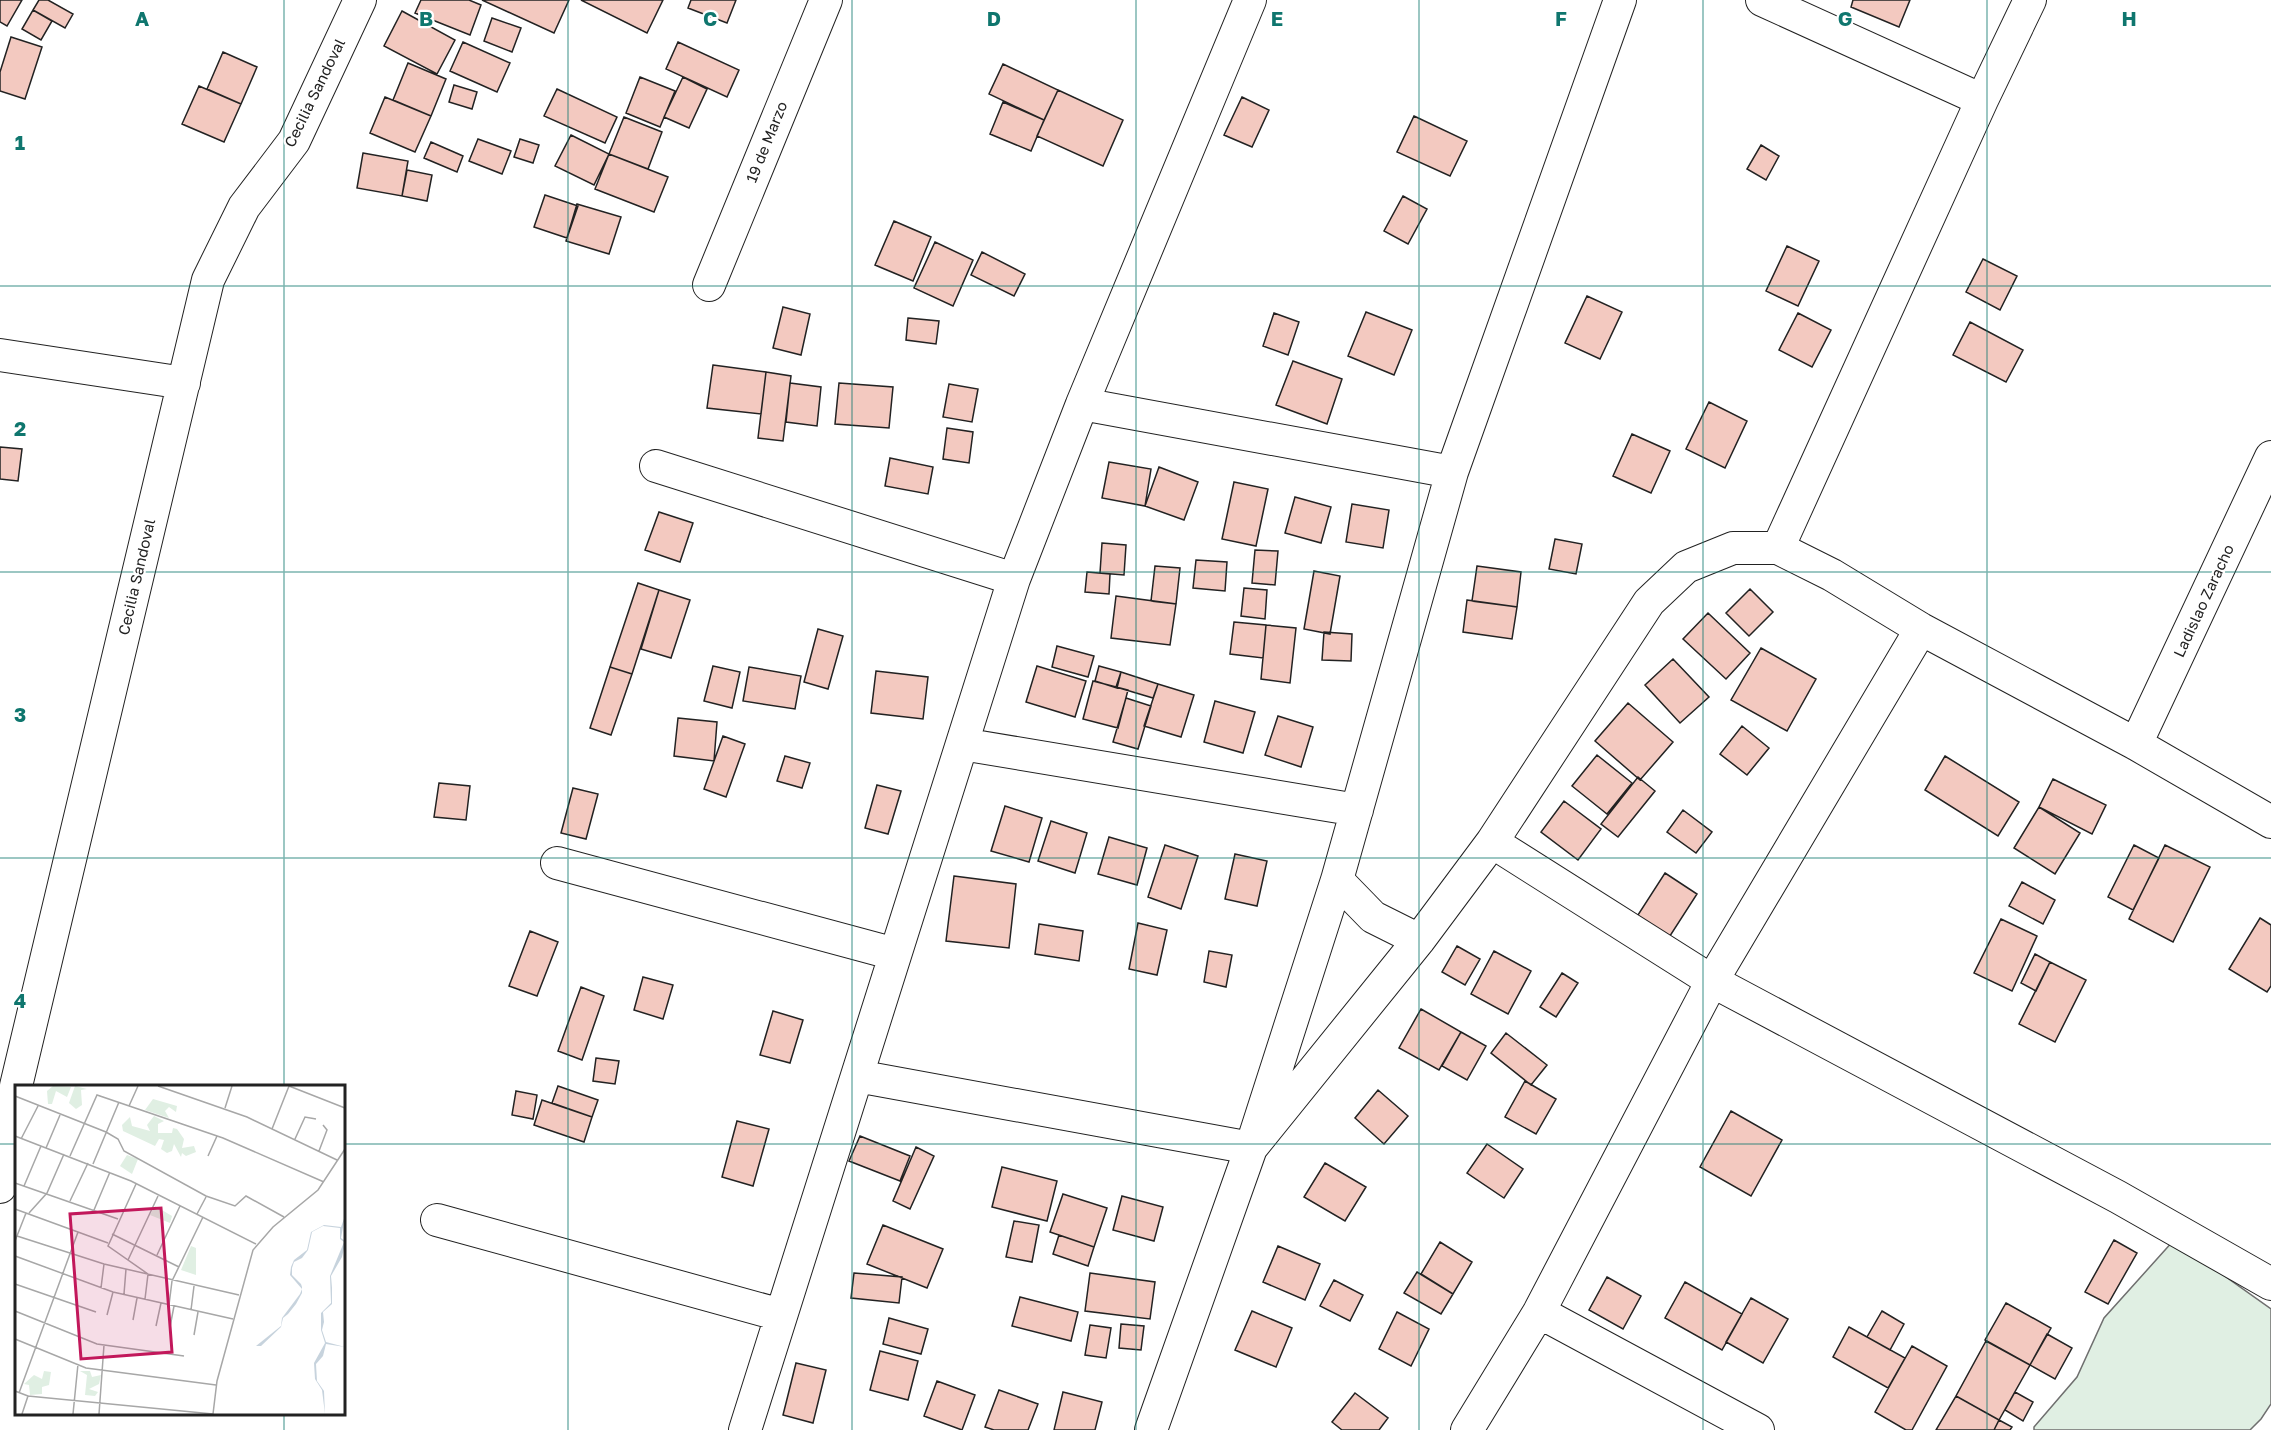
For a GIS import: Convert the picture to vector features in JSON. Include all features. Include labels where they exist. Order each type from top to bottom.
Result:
[{"type":"street","name":"Cecilia Sandoval","points":[[16,1085],[208,280],[244,207],[294,141],[360,0]]},
{"type":"street","name":"19 de Marzo","points":[[709,285],[826,0]]},
{"type":"street","points":[[745,1430],[1014,579],[1082,404],[1250,0]]},
{"type":"street","points":[[1151,1430],[1251,1148],[1337,880],[1452,472],[1620,0]]},
{"type":"street","points":[[1762,0],[1983,100]]},
{"type":"street","points":[[1778,548],[2030,0]]},
{"type":"street","points":[[0,356],[184,383]]},
{"type":"street","points":[[1082,404],[1452,472]]},
{"type":"street","name":"Ladislao Zaracho","points":[[2136,744],[2271,457]]},
{"type":"street","points":[[656,466],[1014,579]]},
{"type":"street","points":[[1251,1148],[1419,940],[1492,842],[1649,602],[1686,567],[1733,548],[1778,548],[1832,575],[1922,628],[2136,744],[2271,822]]},
{"type":"street","points":[[1467,1430],[1539,1312],[1712,981],[1922,628]]},
{"type":"street","points":[[962,744],[1357,810]]},
{"type":"street","points":[[1492,842],[1712,981],[2118,1197],[2271,1284]]},
{"type":"street","points":[[557,863],[896,954]]},
{"type":"street","points":[[1337,880],[1373,917],[1419,940]]},
{"type":"street","points":[[857,1076],[1251,1148]]},
{"type":"street","name":"Cecilia Sandoval","points":[[0,1187],[15,1092]]},
{"type":"street","points":[[437,1220],[781,1315]]},
{"type":"street","points":[[1539,1312],[1758,1430]]},
{"type":"green space","points":[[2174,1240],[2271,1309],[2271,1404],[2261,1419],[2250,1430],[2034,1430],[2034,1427],[2077,1377],[2104,1318]]},
{"type":"building","points":[[0,0],[22,0],[7,26],[0,22]]},
{"type":"building","points":[[39,0],[48,0],[73,14],[65,28],[33,10]]},
{"type":"building","points":[[421,0],[469,0],[481,5],[470,35],[415,13]]},
{"type":"building","points":[[482,0],[569,0],[554,33]]},
{"type":"building","points":[[581,0],[663,0],[647,33]]},
{"type":"building","points":[[691,0],[736,0],[727,23],[688,8]]},
{"type":"building","points":[[1853,0],[1910,0],[1899,27],[1851,7]]},
{"type":"building","points":[[33,10],[52,21],[41,40],[22,29]]},
{"type":"building","points":[[402,11],[455,40],[437,74],[384,46]]},
{"type":"building","points":[[492,18],[521,28],[512,52],[484,41]]},
{"type":"building","points":[[11,37],[42,47],[25,99],[0,91],[0,72]]},
{"type":"building","points":[[463,42],[510,63],[497,92],[450,71]]},
{"type":"building","points":[[678,42],[739,70],[727,97],[666,69]]},
{"type":"building","points":[[223,52],[257,67],[241,104],[207,89]]},
{"type":"building","points":[[408,63],[446,79],[431,116],[393,100]]},
{"type":"building","points":[[1003,64],[1058,90],[1044,120],[989,94]]},
{"type":"building","points":[[640,77],[675,91],[660,127],[626,113]]},
{"type":"building","points":[[683,77],[707,89],[689,128],[664,117]]},
{"type":"building","points":[[454,85],[477,92],[472,109],[449,102]]},
{"type":"building","points":[[199,86],[241,104],[224,142],[182,124]]},
{"type":"building","points":[[557,89],[617,117],[605,143],[544,116]]},
{"type":"building","points":[[1058,90],[1123,120],[1103,166],[1037,136]]},
{"type":"building","points":[[385,97],[431,116],[415,152],[370,133]]},
{"type":"building","points":[[1242,97],[1269,110],[1252,147],[1224,135]]},
{"type":"building","points":[[1003,102],[1044,120],[1031,151],[990,134]]},
{"type":"building","points":[[1414,116],[1467,141],[1450,176],[1397,152]]},
{"type":"building","points":[[624,117],[662,132],[648,169],[609,154]]},
{"type":"building","points":[[571,135],[609,154],[594,185],[555,166]]},
{"type":"building","points":[[478,139],[511,151],[502,174],[469,161]]},
{"type":"building","points":[[520,139],[539,145],[533,163],[514,157]]},
{"type":"building","points":[[431,142],[463,156],[457,172],[424,158]]},
{"type":"building","points":[[1761,145],[1779,156],[1766,180],[1747,169]]},
{"type":"building","points":[[363,153],[408,161],[402,196],[357,188]]},
{"type":"building","points":[[609,154],[668,177],[654,212],[595,189]]},
{"type":"building","points":[[407,170],[432,175],[427,201],[402,196]]},
{"type":"building","points":[[545,195],[578,206],[567,238],[534,227]]},
{"type":"building","points":[[1403,196],[1427,209],[1408,244],[1384,231]]},
{"type":"building","points":[[577,204],[621,217],[609,254],[566,241]]},
{"type":"building","points":[[894,221],[931,237],[913,281],[875,265]]},
{"type":"building","points":[[935,242],[973,260],[953,306],[914,288]]},
{"type":"building","points":[[1787,246],[1819,261],[1798,306],[1766,291]]},
{"type":"building","points":[[982,252],[1025,274],[1014,296],[971,275]]},
{"type":"building","points":[[1983,259],[2017,276],[2000,310],[1966,292]]},
{"type":"building","points":[[1587,296],[1622,312],[1600,359],[1565,343]]},
{"type":"building","points":[[783,307],[810,314],[801,355],[773,348]]},
{"type":"building","points":[[1366,312],[1412,330],[1394,375],[1348,356]]},
{"type":"building","points":[[1274,313],[1299,322],[1288,355],[1263,346]]},
{"type":"building","points":[[1798,313],[1831,330],[1812,367],[1779,350]]},
{"type":"building","points":[[908,318],[939,321],[936,344],[906,340]]},
{"type":"building","points":[[1970,322],[2023,350],[2006,382],[1953,355]]},
{"type":"building","points":[[1293,361],[1342,379],[1327,424],[1276,405]]},
{"type":"building","points":[[713,365],[766,372],[761,414],[707,408]]},
{"type":"building","points":[[766,372],[791,376],[783,441],[758,438]]},
{"type":"building","points":[[790,383],[821,387],[817,426],[786,422]]},
{"type":"building","points":[[839,383],[893,387],[889,428],[835,424]]},
{"type":"building","points":[[949,384],[978,389],[972,422],[943,417]]},
{"type":"building","points":[[1709,402],[1747,421],[1725,468],[1686,449]]},
{"type":"building","points":[[947,428],[973,432],[969,463],[943,459]]},
{"type":"building","points":[[1632,434],[1670,451],[1651,493],[1613,476]]},
{"type":"building","points":[[0,447],[22,449],[18,481],[0,479]]},
{"type":"building","points":[[890,458],[933,467],[928,494],[885,486]]},
{"type":"building","points":[[1109,462],[1151,469],[1145,506],[1102,498]]},
{"type":"building","points":[[1159,467],[1198,482],[1184,520],[1145,506]]},
{"type":"building","points":[[1234,482],[1268,489],[1256,546],[1222,539]]},
{"type":"building","points":[[1295,497],[1331,507],[1321,543],[1285,533]]},
{"type":"building","points":[[1352,504],[1389,510],[1383,548],[1346,542]]},
{"type":"building","points":[[659,512],[693,523],[680,562],[645,550]]},
{"type":"building","points":[[1555,539],[1582,544],[1576,574],[1549,569]]},
{"type":"building","points":[[1102,543],[1126,545],[1124,575],[1100,573]]},
{"type":"building","points":[[1255,550],[1278,551],[1275,585],[1252,583]]},
{"type":"building","points":[[1196,560],[1227,562],[1225,591],[1193,588]]},
{"type":"building","points":[[1155,566],[1180,568],[1176,604],[1151,601]]},
{"type":"building","points":[[1477,566],[1521,572],[1517,607],[1472,601]]},
{"type":"building","points":[[1314,571],[1340,576],[1330,634],[1304,629]]},
{"type":"building","points":[[1087,572],[1110,574],[1109,594],[1085,592]]},
{"type":"building","points":[[638,583],[659,590],[632,674],[610,667]]},
{"type":"building","points":[[1244,588],[1267,590],[1265,619],[1241,616]]},
{"type":"building","points":[[1750,589],[1773,612],[1749,636],[1726,613]]},
{"type":"building","points":[[659,590],[690,600],[671,658],[641,649]]},
{"type":"building","points":[[1116,596],[1176,604],[1170,645],[1111,638]]},
{"type":"building","points":[[1467,600],[1517,607],[1512,639],[1463,632]]},
{"type":"building","points":[[1708,613],[1750,653],[1726,679],[1683,639]]},
{"type":"building","points":[[1234,622],[1266,625],[1263,658],[1230,654]]},
{"type":"building","points":[[1266,625],[1296,628],[1290,683],[1261,679]]},
{"type":"building","points":[[818,629],[843,636],[828,689],[804,682]]},
{"type":"building","points":[[1324,632],[1352,634],[1351,661],[1322,660]]},
{"type":"building","points":[[1057,646],[1094,656],[1088,677],[1052,667]]},
{"type":"building","points":[[1761,648],[1816,679],[1787,731],[1731,700]]},
{"type":"building","points":[[1673,659],[1709,697],[1680,723],[1645,685]]},
{"type":"building","points":[[713,666],[740,672],[732,708],[704,701]]},
{"type":"building","points":[[1037,666],[1086,681],[1075,717],[1026,702]]},
{"type":"building","points":[[1099,666],[1121,672],[1117,688],[1095,681]]},
{"type":"building","points":[[610,667],[632,674],[611,735],[590,728]]},
{"type":"building","points":[[749,667],[801,676],[795,709],[743,701]]},
{"type":"building","points":[[876,671],[928,677],[923,719],[871,713]]},
{"type":"building","points":[[1121,672],[1158,684],[1153,698],[1116,687]]},
{"type":"building","points":[[1093,681],[1128,690],[1118,728],[1083,719]]},
{"type":"building","points":[[1158,684],[1194,695],[1181,737],[1144,726]]},
{"type":"building","points":[[1126,698],[1151,706],[1138,749],[1113,742]]},
{"type":"building","points":[[1215,701],[1255,712],[1243,753],[1204,742]]},
{"type":"building","points":[[1628,703],[1673,742],[1640,780],[1595,741]]},
{"type":"building","points":[[1278,716],[1313,727],[1301,767],[1265,755]]},
{"type":"building","points":[[678,718],[717,722],[714,761],[674,756]]},
{"type":"building","points":[[1742,726],[1769,748],[1747,775],[1720,754]]},
{"type":"building","points":[[723,736],[745,744],[726,797],[704,789]]},
{"type":"building","points":[[1597,755],[1632,783],[1607,814],[1572,786]]},
{"type":"building","points":[[785,756],[810,763],[802,788],[777,781]]},
{"type":"building","points":[[1945,756],[2019,802],[1998,836],[1925,790]]},
{"type":"building","points":[[1638,777],[1655,791],[1618,837],[1601,824]]},
{"type":"building","points":[[2053,779],[2106,805],[2092,834],[2039,807]]},
{"type":"building","points":[[439,783],[470,786],[466,820],[434,817]]},
{"type":"building","points":[[877,785],[901,791],[888,834],[865,828]]},
{"type":"building","points":[[573,788],[598,794],[586,839],[561,833]]},
{"type":"building","points":[[1564,801],[1601,829],[1578,860],[1541,832]]},
{"type":"building","points":[[1005,806],[1042,818],[1029,862],[991,851]]},
{"type":"building","points":[[2039,807],[2080,833],[2055,874],[2014,848]]},
{"type":"building","points":[[1683,810],[1712,832],[1696,853],[1667,832]]},
{"type":"building","points":[[1051,821],[1087,833],[1075,873],[1038,861]]},
{"type":"building","points":[[1109,837],[1147,848],[1137,885],[1098,874]]},
{"type":"building","points":[[1165,845],[1198,856],[1181,909],[1148,897]]},
{"type":"building","points":[[2134,845],[2159,858],[2133,910],[2108,897]]},
{"type":"building","points":[[2165,845],[2210,867],[2173,942],[2129,919]]},
{"type":"building","points":[[1235,854],[1267,861],[1257,906],[1225,899]]},
{"type":"building","points":[[1665,873],[1697,894],[1668,939],[1636,918]]},
{"type":"building","points":[[954,876],[1016,884],[1009,948],[946,941]]},
{"type":"building","points":[[2022,882],[2055,900],[2043,924],[2009,906]]},
{"type":"building","points":[[2260,918],[2271,925],[2271,986],[2267,992],[2229,969]]},
{"type":"building","points":[[2001,919],[2037,936],[2012,991],[1974,973]]},
{"type":"building","points":[[1138,923],[1167,930],[1157,975],[1129,969]]},
{"type":"building","points":[[1039,924],[1083,931],[1079,961],[1035,954]]},
{"type":"building","points":[[530,931],[558,942],[537,996],[509,986]]},
{"type":"building","points":[[1457,946],[1480,959],[1465,985],[1442,972]]},
{"type":"building","points":[[1209,951],[1232,955],[1226,987],[1204,982]]},
{"type":"building","points":[[1494,951],[1531,971],[1508,1014],[1471,994]]},
{"type":"building","points":[[2035,954],[2050,962],[2036,991],[2021,983]]},
{"type":"building","points":[[2050,962],[2086,980],[2055,1042],[2019,1024]]},
{"type":"building","points":[[1562,973],[1578,983],[1556,1017],[1540,1007]]},
{"type":"building","points":[[643,977],[673,985],[663,1019],[634,1010]]},
{"type":"building","points":[[581,987],[604,996],[582,1060],[558,1051]]},
{"type":"building","points":[[1421,1009],[1461,1032],[1439,1070],[1399,1048]]},
{"type":"building","points":[[773,1011],[803,1020],[790,1063],[760,1055]]},
{"type":"building","points":[[1461,1032],[1486,1046],[1467,1080],[1442,1066]]},
{"type":"building","points":[[1506,1033],[1547,1065],[1531,1085],[1491,1053]]},
{"type":"building","points":[[596,1058],[619,1061],[615,1084],[593,1081]]},
{"type":"building","points":[[1525,1081],[1556,1099],[1536,1134],[1505,1117]]},
{"type":"building","points":[[558,1086],[598,1100],[592,1117],[552,1103]]},
{"type":"building","points":[[1378,1090],[1408,1116],[1384,1144],[1355,1118]]},
{"type":"building","points":[[516,1091],[537,1095],[533,1119],[512,1115]]},
{"type":"building","points":[[542,1100],[592,1117],[584,1142],[534,1125]]},
{"type":"building","points":[[1731,1111],[1782,1140],[1751,1196],[1700,1167]]},
{"type":"building","points":[[737,1121],[769,1129],[753,1186],[722,1177]]},
{"type":"building","points":[[860,1136],[910,1156],[900,1181],[849,1161]]},
{"type":"building","points":[[1487,1144],[1523,1169],[1504,1198],[1467,1173]]},
{"type":"building","points":[[916,1147],[934,1156],[910,1209],[893,1201]]},
{"type":"building","points":[[1325,1163],[1366,1187],[1345,1221],[1304,1197]]},
{"type":"building","points":[[1002,1167],[1057,1181],[1047,1221],[992,1207]]},
{"type":"building","points":[[1063,1194],[1107,1208],[1094,1247],[1050,1232]]},
{"type":"building","points":[[1122,1196],[1163,1207],[1154,1241],[1113,1230]]},
{"type":"building","points":[[1014,1221],[1039,1225],[1032,1262],[1006,1257]]},
{"type":"building","points":[[883,1225],[943,1249],[927,1288],[867,1264]]},
{"type":"building","points":[[1059,1235],[1094,1247],[1088,1266],[1053,1254]]},
{"type":"building","points":[[2114,1240],[2137,1253],[2108,1304],[2085,1292]]},
{"type":"building","points":[[1440,1242],[1472,1262],[1453,1294],[1421,1274]]},
{"type":"building","points":[[1278,1246],[1320,1264],[1305,1300],[1263,1282]]},
{"type":"building","points":[[1417,1272],[1453,1294],[1441,1314],[1404,1293]]},
{"type":"building","points":[[854,1273],[902,1277],[899,1303],[851,1298]]},
{"type":"building","points":[[1090,1273],[1155,1282],[1150,1319],[1085,1311]]},
{"type":"building","points":[[1607,1277],[1641,1296],[1623,1329],[1589,1310]]},
{"type":"building","points":[[1334,1280],[1363,1295],[1350,1321],[1320,1306]]},
{"type":"building","points":[[1685,1282],[1742,1314],[1722,1350],[1665,1318]]},
{"type":"building","points":[[1020,1297],[1078,1312],[1071,1341],[1012,1326]]},
{"type":"building","points":[[1751,1298],[1788,1319],[1763,1363],[1726,1342]]},
{"type":"building","points":[[2006,1303],[2051,1328],[2030,1365],[1985,1340]]},
{"type":"building","points":[[1252,1311],[1292,1328],[1276,1367],[1235,1350]]},
{"type":"building","points":[[1882,1311],[1904,1324],[1890,1350],[1867,1337]]},
{"type":"building","points":[[1397,1312],[1429,1329],[1411,1366],[1379,1349]]},
{"type":"building","points":[[889,1318],[928,1329],[921,1354],[883,1344]]},
{"type":"building","points":[[1121,1324],[1144,1326],[1141,1350],[1119,1348]]},
{"type":"building","points":[[1090,1325],[1111,1328],[1106,1358],[1085,1355]]},
{"type":"building","points":[[1849,1327],[1905,1358],[1888,1388],[1833,1357]]},
{"type":"building","points":[[2047,1334],[2072,1348],[2055,1379],[2030,1365]]},
{"type":"building","points":[[1986,1341],[2030,1365],[1999,1420],[1956,1396]]},
{"type":"building","points":[[1912,1346],[1947,1366],[1912,1430],[1906,1430],[1875,1412]]},
{"type":"building","points":[[880,1351],[918,1361],[908,1400],[870,1390]]},
{"type":"building","points":[[796,1363],[826,1370],[813,1423],[783,1415]]},
{"type":"building","points":[[937,1381],[975,1395],[962,1430],[924,1416]]},
{"type":"building","points":[[999,1390],[1038,1404],[1028,1430],[994,1430],[985,1427]]},
{"type":"building","points":[[1063,1392],[1102,1402],[1095,1430],[1054,1430]]},
{"type":"building","points":[[2015,1392],[2033,1402],[2023,1421],[2005,1410]]},
{"type":"building","points":[[1355,1393],[1388,1418],[1379,1430],[1342,1430],[1332,1422]]},
{"type":"building","points":[[1956,1396],[1999,1420],[1994,1430],[1936,1430]]},
{"type":"building","points":[[1999,1420],[2012,1427],[2010,1430],[1994,1430]]}]
